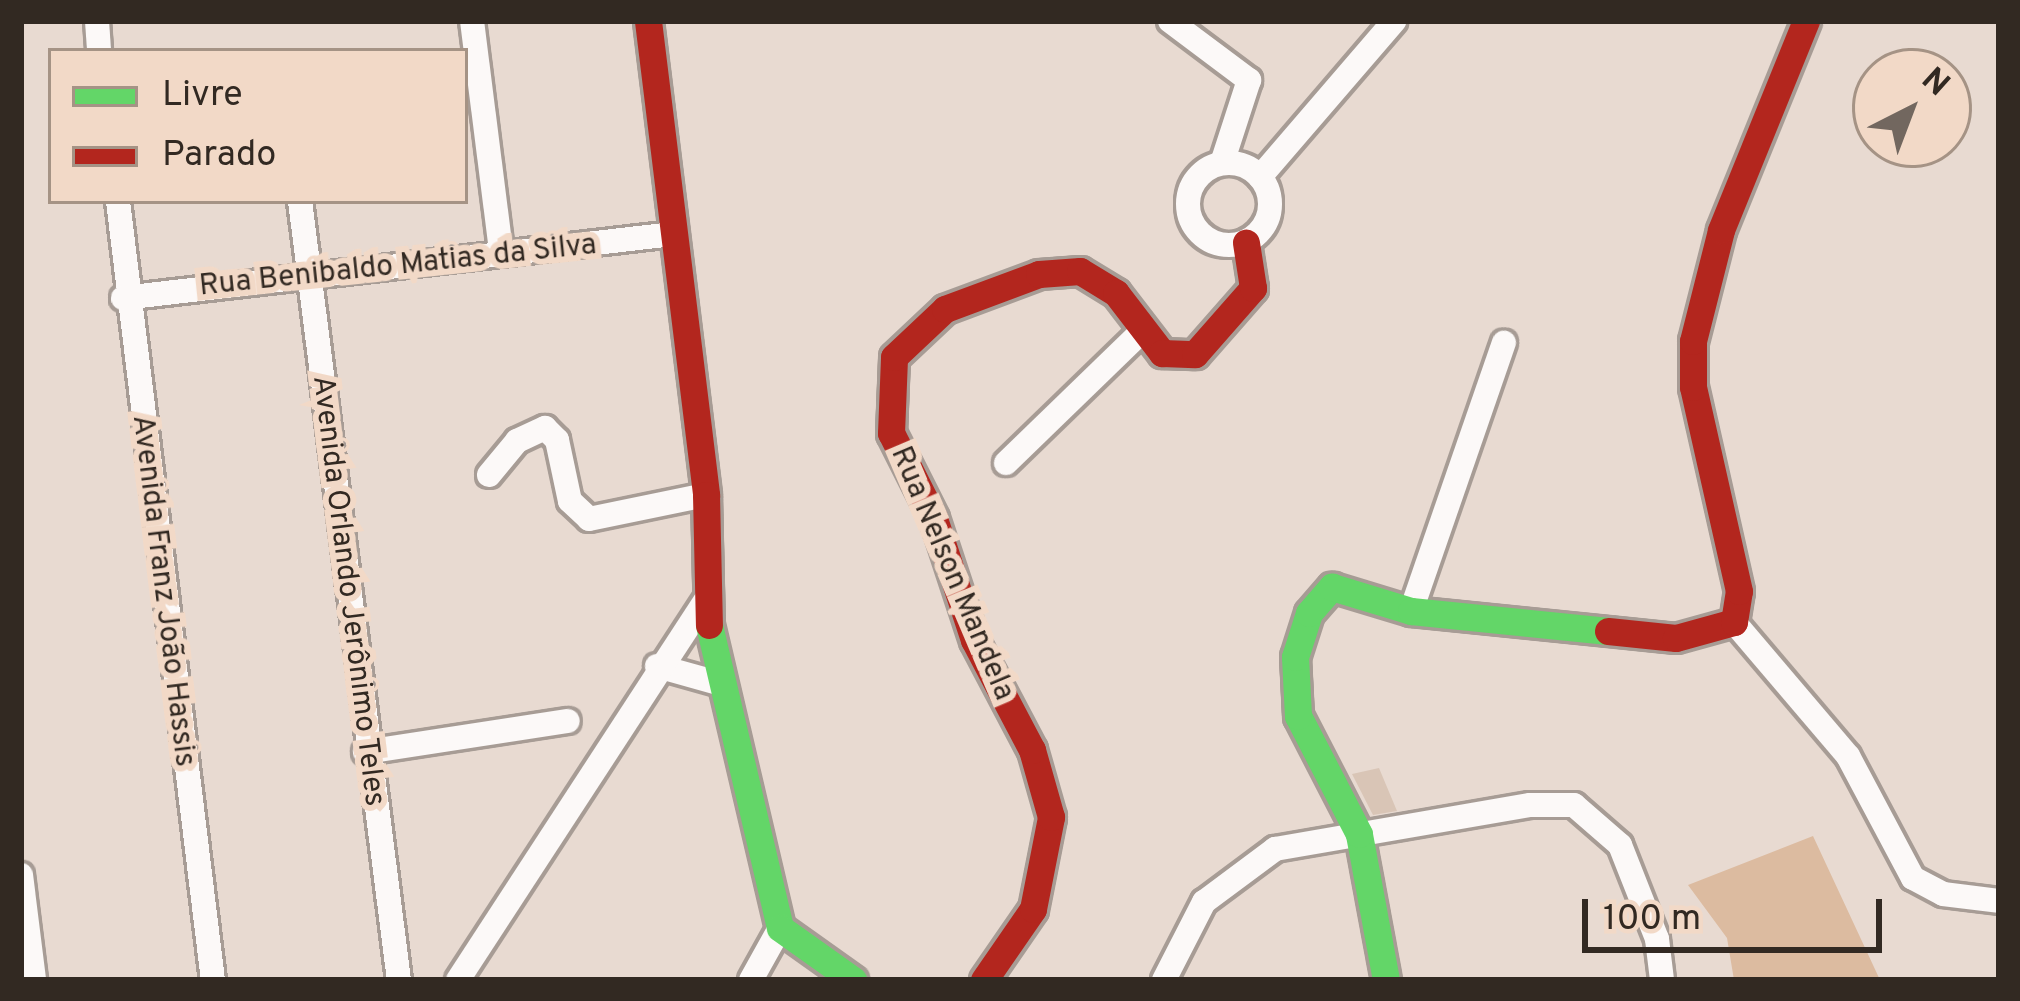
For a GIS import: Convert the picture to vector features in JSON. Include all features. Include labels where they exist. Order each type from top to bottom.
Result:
[{"type":"street","points":[[472,21],[501,252]]},
{"type":"street","points":[[648,21],[706,495],[705,601],[718,683],[781,928],[853,980]]},
{"type":"street","points":[[1170,21],[1249,80],[1222,163],[1194,182],[1189,216],[1212,242],[1246,243],[1268,221],[1261,176],[1394,21]]},
{"type":"street","points":[[1733,622],[1739,591],[1693,387],[1693,340],[1721,230],[1806,21]]},
{"type":"street","points":[[1222,163],[1261,176]]},
{"type":"street","name":"Avenida Franz João Hassis","points":[[118,204],[123,298],[213,980]]},
{"type":"street","name":"Avenida Orlando Jerônimo Teles","points":[[300,204],[365,752],[399,980]]},
{"type":"street","name":"Rua Benibaldo Matias da Silva","points":[[123,298],[673,234]]},
{"type":"street","points":[[1006,464],[1139,334],[1170,357],[1195,353],[1252,288],[1246,243]]},
{"type":"street","name":"Rua Nelson Mandela","points":[[984,980],[1033,909],[1051,817],[1032,750],[974,640],[934,518],[891,433],[889,373],[907,340],[945,309],[1039,274],[1101,278],[1139,334]]},
{"type":"street","points":[[1411,611],[1504,343]]},
{"type":"street","points":[[489,475],[517,441],[544,428],[557,440],[570,501],[589,519],[706,495]]},
{"type":"street","points":[[1386,980],[1359,834],[1304,737],[1295,657],[1324,590],[1411,611],[1676,638],[1733,622]]},
{"type":"street","points":[[458,980],[656,666],[705,601]]},
{"type":"street","points":[[1733,622],[1848,756],[1912,878],[1942,894],[1999,901]]},
{"type":"street","points":[[656,666],[718,683]]},
{"type":"street","points":[[365,752],[568,721]]},
{"type":"street","points":[[1165,980],[1182,933],[1244,866],[1301,841],[1574,805],[1619,845],[1657,939],[1662,980]]},
{"type":"street","points":[[21,875],[34,980]]},
{"type":"street","points":[[751,980],[781,928]]},
{"type":"shaded area","points":[[1813,836],[1880,980],[1734,980],[1727,938],[1688,885]]},
{"type":"building","points":[[1379,768],[1397,811],[1373,815],[1352,774]]},
{"type":"traffic: fast","points":[[1386,980],[1359,834],[1298,716],[1295,657],[1309,613],[1332,587],[1411,611],[1608,631]]},
{"type":"traffic: fast","points":[[709,625],[780,928],[853,980]]},
{"type":"traffic: jam","points":[[648,21],[706,495],[709,625]]},
{"type":"traffic: jam","points":[[1608,631],[1676,638],[1734,622],[1739,591],[1693,387],[1693,341],[1721,230],[1806,21]]},
{"type":"traffic: jam","points":[[984,980],[1033,909],[1051,817],[1032,750],[974,640],[934,518],[891,433],[894,357],[945,309],[1039,274],[1080,271],[1116,293],[1162,353],[1195,354],[1253,288],[1246,243]]}]
